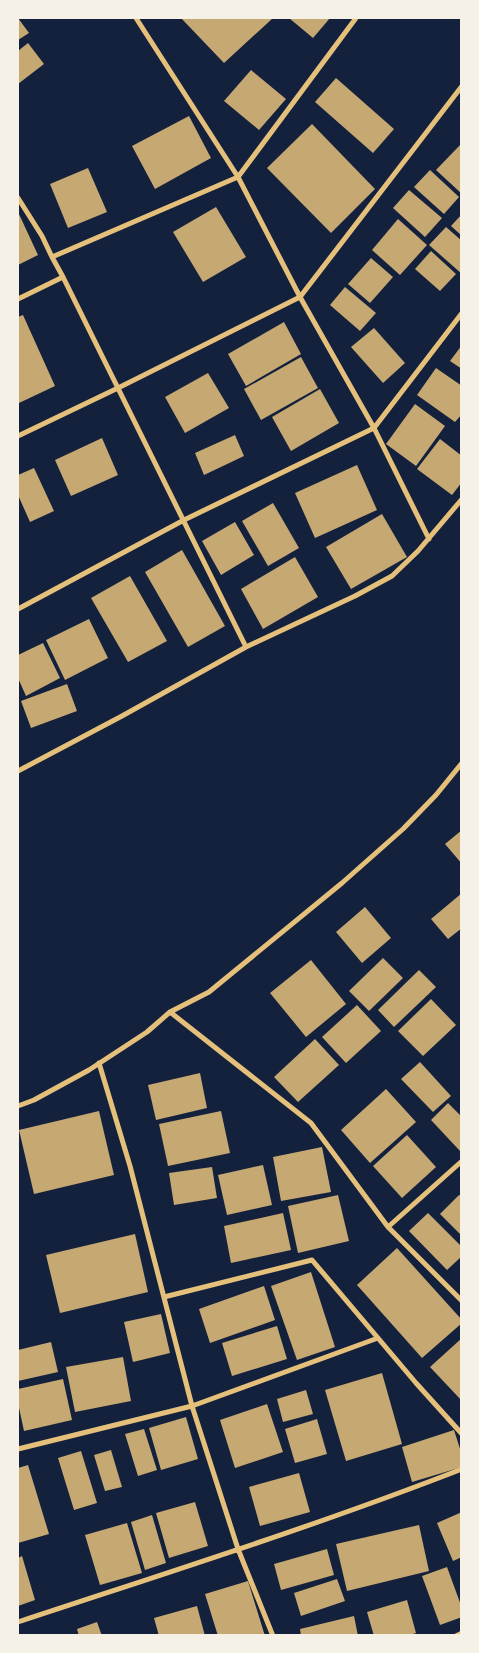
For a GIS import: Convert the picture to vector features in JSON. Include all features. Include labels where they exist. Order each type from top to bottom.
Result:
[{"type":"street","points":[[136,18],[238,176],[300,297],[374,428],[429,539]]},
{"type":"street","points":[[52,258],[238,176],[356,18]]},
{"type":"street","points":[[18,436],[300,297],[462,86]]},
{"type":"street","points":[[18,198],[42,236],[63,277],[246,647]]},
{"type":"street","points":[[18,299],[63,277]]},
{"type":"street","points":[[18,609],[184,520],[374,428],[462,313]]},
{"type":"street","points":[[18,771],[246,647],[392,576],[429,539],[462,499]]},
{"type":"street","points":[[18,1106],[34,1100],[99,1063],[147,1032],[170,1012],[209,992],[342,883],[403,829],[436,795],[462,763]]},
{"type":"street","points":[[170,1012],[310,1123],[388,1227],[462,1301]]},
{"type":"street","points":[[99,1063],[130,1166],[192,1406],[238,1549],[273,1636]]},
{"type":"street","points":[[388,1227],[462,1161]]},
{"type":"street","points":[[164,1297],[312,1260],[462,1434]]},
{"type":"street","points":[[18,1448],[192,1406],[378,1338]]},
{"type":"street","points":[[18,1622],[238,1549],[408,1490],[462,1469]]},
{"type":"street","points":[[456,1636],[462,1633]]},
{"type":"building","points":[[18,18],[29,33],[18,40]]},
{"type":"building","points":[[181,18],[273,18],[224,63]]},
{"type":"building","points":[[289,18],[330,18],[313,38]]},
{"type":"building","points":[[28,43],[44,64],[18,84],[18,51]]},
{"type":"building","points":[[251,70],[286,99],[259,130],[224,101]]},
{"type":"building","points":[[336,78],[394,129],[373,153],[315,102]]},
{"type":"building","points":[[189,116],[211,158],[155,189],[132,146]]},
{"type":"building","points":[[312,124],[375,189],[331,233],[267,168]]},
{"type":"building","points":[[462,143],[462,194],[436,170]]},
{"type":"building","points":[[88,168],[107,212],[68,228],[50,184]]},
{"type":"building","points":[[430,170],[459,197],[444,214],[414,187]]},
{"type":"building","points":[[409,190],[442,218],[425,237],[393,208]]},
{"type":"building","points":[[216,207],[246,257],[203,282],[173,232]]},
{"type":"building","points":[[18,212],[38,255],[18,265]]},
{"type":"building","points":[[462,214],[462,236],[451,226]]},
{"type":"building","points":[[398,219],[427,245],[400,275],[372,250]]},
{"type":"building","points":[[446,227],[462,241],[462,274],[429,245]]},
{"type":"building","points":[[431,251],[456,274],[440,291],[415,269]]},
{"type":"building","points":[[371,258],[393,277],[370,303],[348,284]]},
{"type":"building","points":[[345,287],[376,313],[360,331],[330,305]]},
{"type":"building","points":[[23,315],[55,386],[19,403],[18,317]]},
{"type":"building","points":[[284,322],[301,354],[246,386],[228,354]]},
{"type":"building","points":[[374,328],[405,363],[383,383],[351,347]]},
{"type":"building","points":[[462,345],[462,369],[450,361]]},
{"type":"building","points":[[301,357],[318,388],[261,420],[244,389]]},
{"type":"building","points":[[436,368],[462,386],[462,414],[455,422],[417,395]]},
{"type":"building","points":[[208,373],[229,408],[185,433],[165,397]]},
{"type":"building","points":[[320,389],[339,423],[291,451],[272,417]]},
{"type":"building","points":[[415,404],[445,426],[416,466],[386,444]]},
{"type":"building","points":[[235,435],[244,456],[204,475],[195,453]]},
{"type":"building","points":[[102,438],[118,475],[71,496],[55,460]]},
{"type":"building","points":[[440,439],[462,456],[462,482],[452,495],[417,469]]},
{"type":"building","points":[[357,465],[377,510],[315,538],[295,493]]},
{"type":"building","points":[[34,468],[54,511],[30,522],[18,495],[18,475]]},
{"type":"building","points":[[273,503],[299,548],[268,566],[242,521]]},
{"type":"building","points":[[382,514],[407,557],[351,589],[326,547]]},
{"type":"building","points":[[235,522],[254,555],[221,575],[202,541]]},
{"type":"building","points":[[182,550],[225,626],[188,647],[145,572]]},
{"type":"building","points":[[295,557],[318,597],[263,629],[241,589]]},
{"type":"building","points":[[130,576],[167,641],[128,662],[91,598]]},
{"type":"building","points":[[89,619],[108,658],[65,680],[46,640]]},
{"type":"building","points":[[43,643],[60,678],[26,696],[18,678],[18,655]]},
{"type":"building","points":[[67,684],[77,711],[31,728],[21,701]]},
{"type":"building","points":[[462,830],[462,864],[445,844]]},
{"type":"building","points":[[462,893],[462,928],[448,939],[431,919]]},
{"type":"building","points":[[365,907],[391,938],[362,963],[336,932]]},
{"type":"building","points":[[383,958],[403,978],[369,1011],[349,991]]},
{"type":"building","points":[[311,960],[346,1004],[306,1037],[270,993]]},
{"type":"building","points":[[419,970],[436,987],[394,1027],[378,1010]]},
{"type":"building","points":[[431,999],[456,1025],[423,1056],[398,1031]]},
{"type":"building","points":[[357,1005],[381,1031],[346,1063],[322,1037]]},
{"type":"building","points":[[315,1039],[339,1065],[298,1102],[274,1077]]},
{"type":"building","points":[[420,1062],[451,1096],[433,1112],[401,1079]]},
{"type":"building","points":[[200,1073],[207,1108],[156,1120],[148,1085]]},
{"type":"building","points":[[386,1089],[416,1122],[370,1163],[341,1130]]},
{"type":"building","points":[[448,1103],[462,1117],[460,1151],[431,1120]]},
{"type":"building","points":[[99,1111],[114,1175],[34,1194],[19,1130]]},
{"type":"building","points":[[221,1111],[230,1153],[168,1166],[159,1124]]},
{"type":"building","points":[[407,1135],[436,1167],[402,1198],[373,1166]]},
{"type":"building","points":[[322,1147],[331,1192],[281,1201],[273,1157]]},
{"type":"building","points":[[263,1165],[272,1205],[227,1215],[218,1175]]},
{"type":"building","points":[[212,1167],[217,1198],[174,1205],[169,1173]]},
{"type":"building","points":[[338,1195],[349,1241],[298,1253],[288,1206]]},
{"type":"building","points":[[459,1195],[462,1197],[462,1236],[440,1214]]},
{"type":"building","points":[[283,1213],[291,1250],[231,1263],[224,1226]]},
{"type":"building","points":[[428,1213],[462,1247],[462,1256],[447,1270],[409,1231]]},
{"type":"building","points":[[135,1234],[148,1292],[60,1313],[46,1255]]},
{"type":"building","points":[[397,1248],[462,1320],[462,1323],[422,1358],[357,1285]]},
{"type":"building","points":[[311,1272],[335,1347],[297,1360],[271,1286]]},
{"type":"building","points":[[264,1286],[275,1320],[210,1343],[199,1309]]},
{"type":"building","points":[[161,1314],[170,1353],[133,1362],[124,1322]]},
{"type":"building","points":[[277,1326],[287,1359],[232,1376],[222,1343]]},
{"type":"building","points":[[462,1338],[462,1401],[430,1367]]},
{"type":"building","points":[[51,1342],[58,1372],[18,1381],[18,1350]]},
{"type":"building","points":[[123,1357],[131,1401],[75,1412],[66,1367]]},
{"type":"building","points":[[382,1373],[402,1444],[346,1461],[325,1390]]},
{"type":"building","points":[[63,1379],[72,1420],[24,1431],[18,1403],[18,1389]]},
{"type":"building","points":[[306,1390],[313,1414],[283,1422],[277,1399]]},
{"type":"building","points":[[267,1404],[283,1452],[235,1468],[220,1420]]},
{"type":"building","points":[[186,1417],[198,1459],[161,1470],[149,1428]]},
{"type":"building","points":[[317,1419],[327,1454],[295,1463],[285,1429]]},
{"type":"building","points":[[144,1429],[157,1470],[138,1476],[125,1434]]},
{"type":"building","points":[[454,1430],[462,1455],[462,1467],[412,1482],[402,1447]]},
{"type":"building","points":[[111,1450],[122,1487],[105,1491],[94,1455]]},
{"type":"building","points":[[81,1451],[97,1503],[74,1510],[58,1458]]},
{"type":"building","points":[[28,1465],[49,1534],[18,1543],[18,1468]]},
{"type":"building","points":[[299,1473],[310,1512],[260,1526],[249,1487]]},
{"type":"building","points":[[195,1502],[208,1546],[169,1558],[156,1513]]},
{"type":"building","points":[[462,1512],[462,1557],[453,1561],[437,1523]]},
{"type":"building","points":[[152,1515],[166,1563],[145,1570],[131,1522]]},
{"type":"building","points":[[127,1523],[142,1573],[100,1585],[85,1535]]},
{"type":"building","points":[[419,1525],[429,1571],[347,1591],[336,1544]]},
{"type":"building","points":[[327,1549],[334,1575],[281,1590],[274,1564]]},
{"type":"building","points":[[22,1556],[35,1600],[18,1606],[18,1558]]},
{"type":"building","points":[[447,1567],[462,1608],[462,1617],[440,1625],[422,1576]]},
{"type":"building","points":[[337,1579],[345,1601],[301,1616],[294,1593]]},
{"type":"building","points":[[248,1581],[265,1636],[218,1636],[205,1594]]},
{"type":"building","points":[[407,1600],[416,1633],[407,1636],[374,1636],[367,1612]]},
{"type":"building","points":[[197,1606],[205,1636],[159,1636],[154,1618]]},
{"type":"building","points":[[354,1616],[358,1636],[301,1636],[300,1629]]},
{"type":"building","points":[[97,1622],[102,1636],[79,1636],[77,1629]]}]
